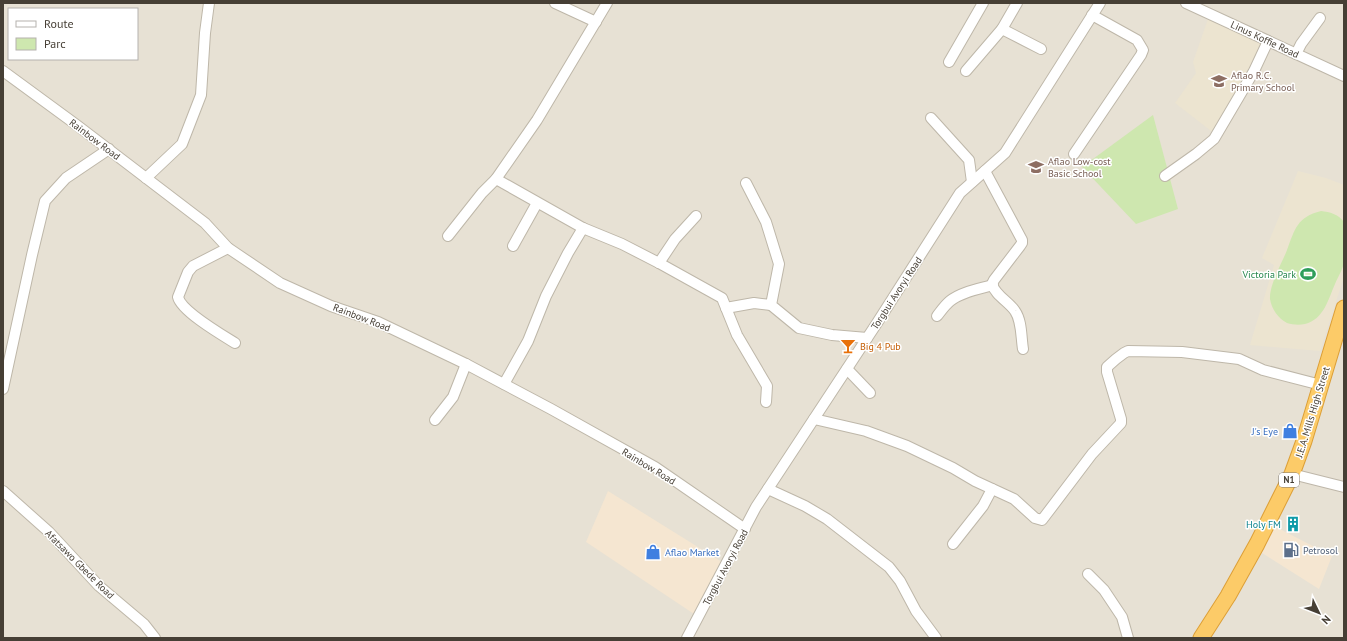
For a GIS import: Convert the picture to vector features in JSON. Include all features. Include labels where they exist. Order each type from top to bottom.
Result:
[{"type":"highway","name":"J.E.A. Mills High Street","points":[[1201,638],[1228,596],[1257,544],[1292,474],[1304,441],[1344,308]]},
{"type":"street","points":[[146,178],[182,144],[202,95],[205,33],[209,3]]},
{"type":"street","points":[[555,3],[596,22]]},
{"type":"street","points":[[448,236],[482,193],[496,179],[537,120],[607,3]]},
{"type":"street","points":[[949,62],[983,3]]},
{"type":"street","points":[[966,71],[1002,29],[1017,3]]},
{"type":"street","name":"Torgbui Avoryi Road","points":[[687,638],[756,506],[847,369],[960,193],[1005,153],[1100,3]]},
{"type":"street","name":"Linus Koffie Road","points":[[1186,3],[1344,76]]},
{"type":"street","points":[[1074,154],[1143,50],[1137,40],[1092,15]]},
{"type":"street","points":[[1296,54],[1301,44],[1320,18]]},
{"type":"street","points":[[1002,29],[1041,49]]},
{"type":"street","points":[[1166,176],[1214,139],[1254,71],[1268,41]]},
{"type":"street","name":"Rainbow Road","points":[[3,71],[205,223],[228,248],[280,283],[331,306],[378,322],[504,384],[655,468],[745,529]]},
{"type":"street","points":[[931,118],[969,160],[972,182]]},
{"type":"street","points":[[3,389],[45,201],[66,178],[109,150]]},
{"type":"street","points":[[985,171],[1022,240],[1020,246],[994,280],[993,286],[1017,315],[1023,349]]},
{"type":"street","points":[[496,179],[583,228],[622,244],[722,298],[737,335],[767,386],[766,402]]},
{"type":"street","points":[[746,183],[766,222],[779,264],[771,305]]},
{"type":"street","points":[[512,246],[537,203]]},
{"type":"street","points":[[659,263],[675,239],[696,216]]},
{"type":"street","points":[[504,384],[528,340],[546,296],[568,253],[583,228]]},
{"type":"street","points":[[228,248],[193,266],[188,272],[178,297],[180,302],[190,312],[234,343]]},
{"type":"street","points":[[937,316],[954,298],[969,292],[993,286]]},
{"type":"street","points":[[726,308],[754,303],[771,305],[799,328],[832,335],[867,338]]},
{"type":"street","points":[[814,419],[866,431],[907,446],[953,468],[992,490],[1014,499],[1035,518],[1042,520],[1092,454],[1121,423],[1107,372],[1108,367],[1124,353],[1132,351],[1182,352],[1239,359],[1263,370],[1321,385]]},
{"type":"street","points":[[435,420],[453,397],[466,364]]},
{"type":"street","points":[[847,369],[870,393]]},
{"type":"street","points":[[1292,474],[1344,487]]},
{"type":"street","points":[[768,489],[805,506],[827,519],[889,567],[900,581],[916,611],[936,638]]},
{"type":"street","points":[[952,544],[983,506],[992,490]]},
{"type":"street","name":"Afatsawo Gbede Road","points":[[3,491],[49,532],[99,586],[144,624],[155,638]]},
{"type":"street","points":[[1088,574],[1104,590],[1122,617],[1128,638]]},
{"type":"shaded area","points":[[3,3],[1344,3],[1344,638],[3,638]]},
{"type":"shaded area","name":"Aflao R.C. Primary School","points":[[1209,16],[1265,45],[1215,134],[1175,103],[1196,73],[1193,62]]},
{"type":"shaded area","points":[[1298,171],[1326,178],[1344,185],[1344,277],[1320,351],[1250,345],[1274,265],[1262,258]]},
{"type":"shaded area","name":"Aflao Market","points":[[608,491],[722,562],[694,614],[586,542]]},
{"type":"shaded area","points":[[1274,526],[1332,556],[1319,589],[1259,551]]},
{"type":"green space","points":[[1153,115],[1178,209],[1136,224],[1082,167]]},
{"type":"green space","name":"Victoria Park","points":[[1321,211],[1334,214],[1344,222],[1345,253],[1342,270],[1324,308],[1317,318],[1305,324],[1296,325],[1287,323],[1278,316],[1272,307],[1270,293],[1276,274],[1298,225],[1302,220]]},
{"type":"place","name":"Aflao R.C. Primary School","points":[[1219,81]]},
{"type":"place","name":"Aflao Low-cost Basic School","points":[[1036,167]]},
{"type":"place","name":"Victoria Park","points":[[1308,274]]},
{"type":"place","name":"Big 4 Pub","points":[[848,346]]},
{"type":"place","name":"J's Eye","points":[[1290,431]]},
{"type":"place","name":"Holy FM","points":[[1293,524]]},
{"type":"place","name":"Petrosol","points":[[1291,550]]},
{"type":"place","name":"Aflao Market","points":[[653,552]]}]
